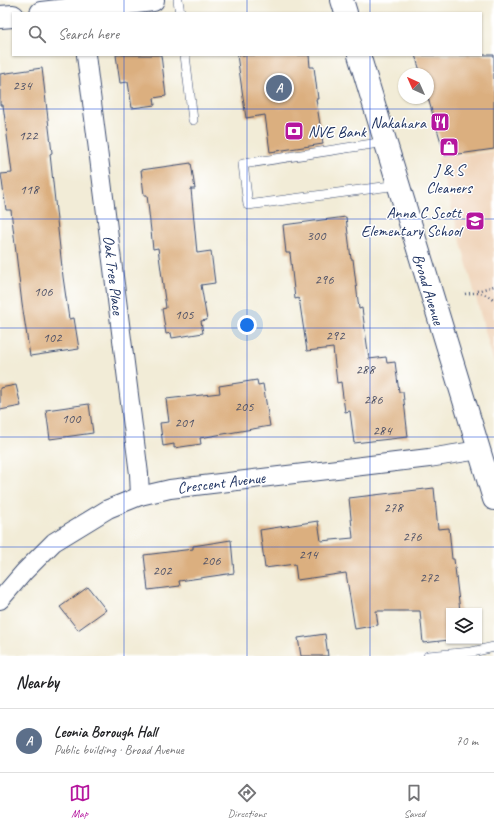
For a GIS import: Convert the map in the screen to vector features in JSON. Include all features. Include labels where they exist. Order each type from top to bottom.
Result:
[{"type":"main road","points":[[64,9],[153,0]]},
{"type":"main road","points":[[342,0],[346,12]]},
{"type":"main road","points":[[0,17],[12,16]]},
{"type":"main road","name":"Broad Avenue","points":[[359,56],[494,499]]},
{"type":"street","name":"Oak Tree Place","points":[[86,56],[139,474],[140,496]]},
{"type":"street","name":"Crescent Avenue","points":[[0,600],[24,572],[54,542],[108,509],[140,496],[170,488],[430,458],[479,450]]},
{"type":"lane","points":[[178,0],[180,12]]},
{"type":"lane","points":[[185,56],[193,120]]},
{"type":"lane","points":[[385,142],[243,164],[248,205],[398,185]]},
{"type":"lane","points":[[428,656],[472,652],[494,647]]},
{"type":"path","points":[[465,294],[494,286]]},
{"type":"path","points":[[474,292],[483,293],[494,300]]},
{"type":"shaded area","name":"Anna C Scott Elementary School","points":[[494,151],[494,364],[438,158]]},
{"type":"building","points":[[494,55],[494,149],[445,156],[430,104],[434,104],[434,68],[419,68],[415,56]]},
{"type":"building","points":[[116,56],[161,56],[166,96],[154,98],[155,105],[132,108],[128,82],[120,83]]},
{"type":"building","points":[[237,56],[309,56],[310,67],[314,67],[318,99],[316,99],[323,144],[270,152],[265,115],[246,118]]},
{"type":"building","points":[[42,68],[52,153],[50,154],[63,277],[69,319],[74,318],[79,349],[30,356],[22,304],[11,210],[6,210],[1,174],[12,173],[3,105],[0,105],[0,74]]},
{"type":"building","points":[[191,163],[195,189],[191,189],[197,253],[211,251],[215,283],[201,285],[207,320],[201,321],[203,333],[172,338],[171,333],[166,334],[162,309],[166,308],[158,248],[153,249],[147,195],[144,195],[141,170]]},
{"type":"building","points":[[346,217],[359,309],[362,308],[369,359],[386,357],[387,363],[395,362],[399,392],[403,392],[408,437],[354,443],[350,411],[345,412],[341,382],[337,383],[333,348],[307,351],[299,298],[295,299],[290,253],[286,253],[283,225]]},
{"type":"building","points":[[257,380],[258,385],[263,384],[270,426],[200,438],[201,444],[174,448],[174,444],[163,446],[160,423],[169,422],[166,399],[220,393],[219,386]]},
{"type":"building","points":[[16,385],[21,406],[0,410],[0,388]]},
{"type":"building","points":[[89,404],[93,433],[50,439],[46,410]]},
{"type":"building","points":[[434,488],[438,529],[449,528],[460,608],[446,608],[446,640],[423,643],[420,611],[376,611],[378,625],[355,629],[346,573],[297,580],[295,564],[265,568],[260,530],[318,521],[321,541],[353,538],[349,498]]},
{"type":"building","points":[[231,540],[234,573],[179,581],[180,586],[148,590],[144,555],[193,549],[193,546]]},
{"type":"building","points":[[88,587],[106,610],[78,630],[60,607]]},
{"type":"building","points":[[325,634],[328,656],[301,656],[298,638]]},
{"type":"place","name":"Leonia Borough Hall","points":[[279,88]]},
{"type":"place","name":"Nakahara","points":[[440,122]]},
{"type":"place","name":"NVE Bank","points":[[294,131]]},
{"type":"place","name":"J & S Cleaners","points":[[449,147]]},
{"type":"place","name":"Anna C Scott Elementary School","points":[[475,221]]}]
